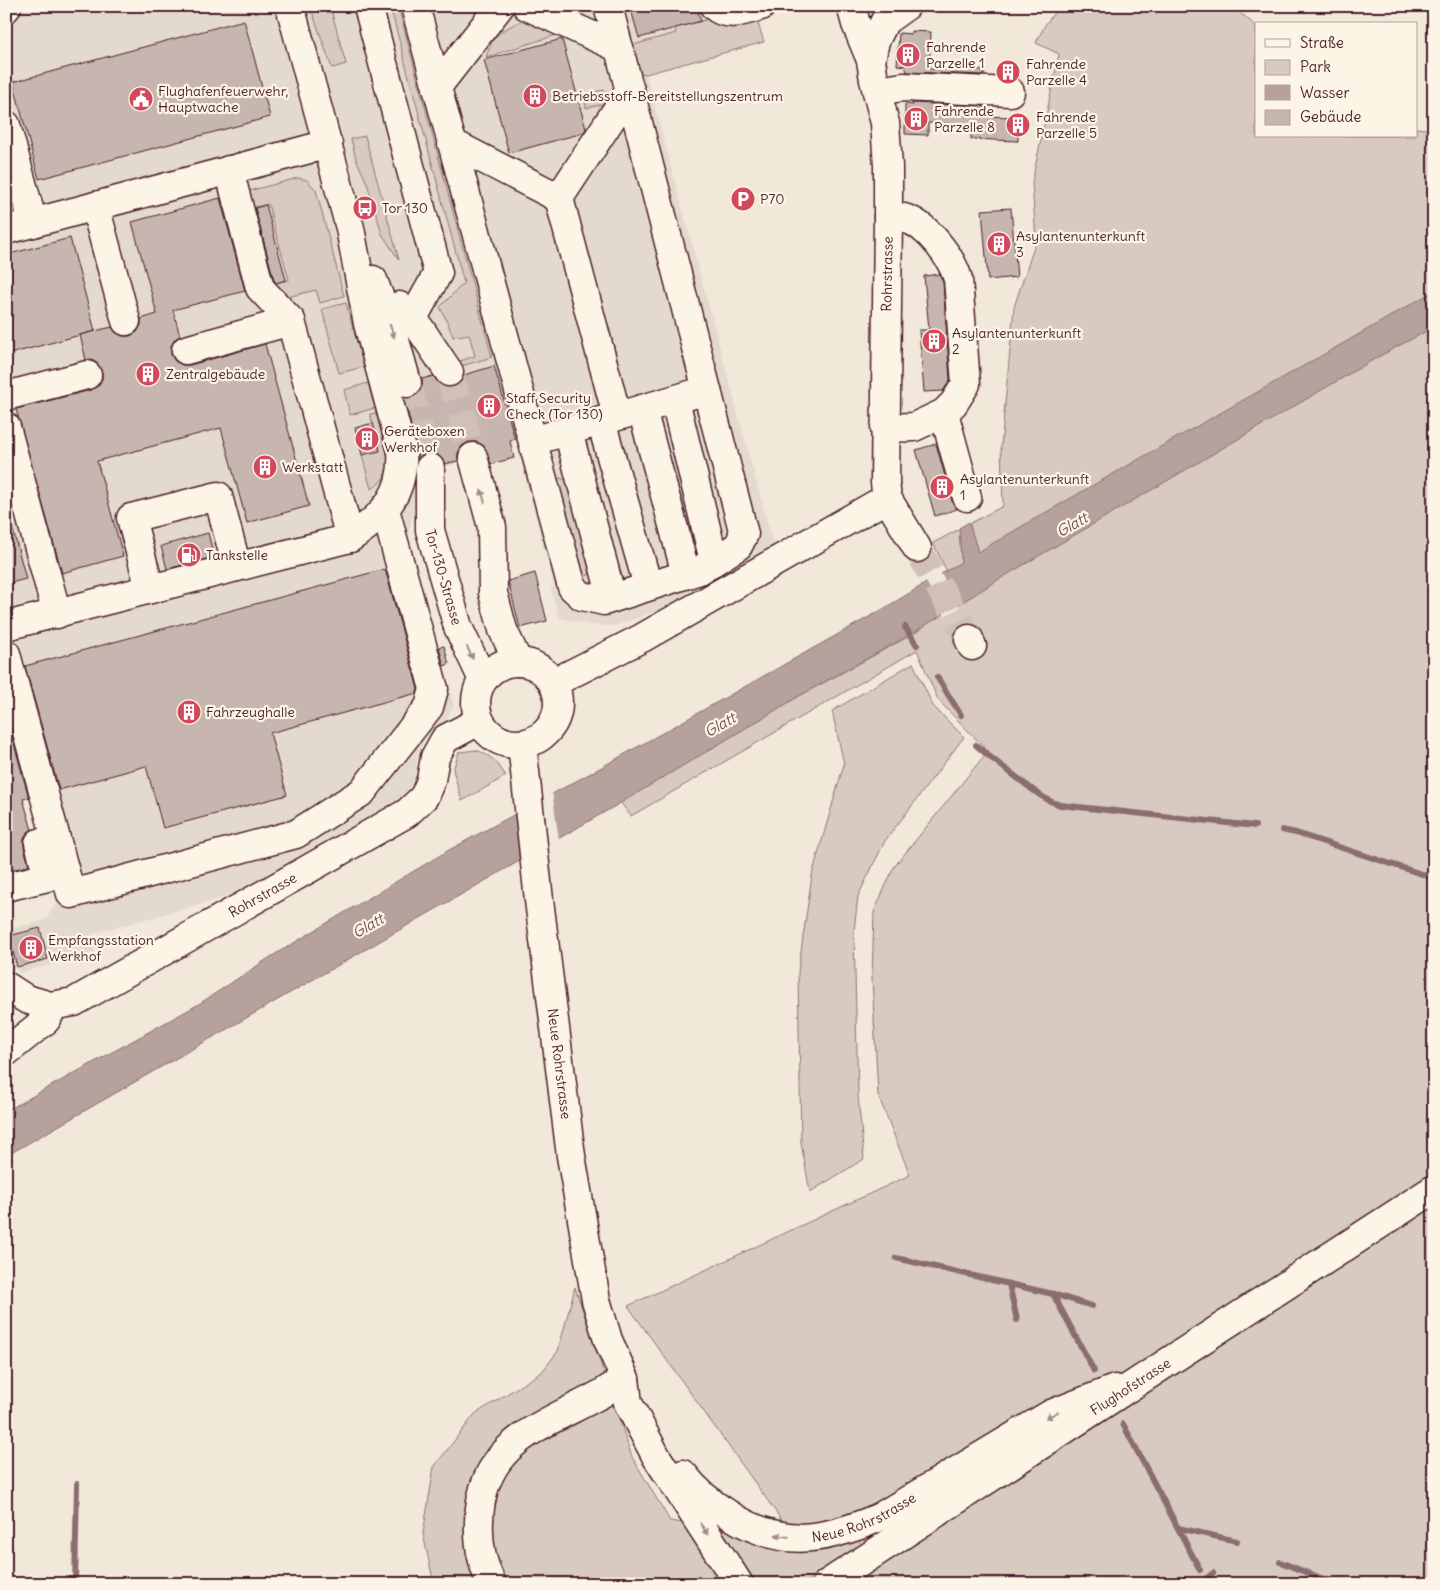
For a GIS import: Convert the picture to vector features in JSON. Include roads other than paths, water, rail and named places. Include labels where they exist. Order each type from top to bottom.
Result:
[{"type":"street","points":[[6,626],[350,538],[367,527],[388,504],[401,482],[402,451],[368,324],[350,228],[290,6]]},
{"type":"street","points":[[368,6],[438,272],[413,318]]},
{"type":"street","points":[[415,6],[572,587],[582,596],[604,601],[700,570],[738,546],[744,534],[608,6]]},
{"type":"street","points":[[437,87],[500,6]]},
{"type":"street","points":[[527,6],[619,48]]},
{"type":"street","points":[[714,6],[726,13],[734,14],[761,6]]},
{"type":"street","points":[[851,6],[856,24],[872,60]]},
{"type":"street","name":"Rohrstrasse","points":[[906,6],[885,21],[875,41],[872,60],[885,123],[888,217],[884,460],[887,498],[917,548]]},
{"type":"street","points":[[877,91],[903,87],[1010,92]]},
{"type":"street","points":[[559,198],[630,90]]},
{"type":"street","points":[[6,125],[32,223]]},
{"type":"street","points":[[452,142],[559,198],[620,416],[648,586]]},
{"type":"street","points":[[6,230],[328,144]]},
{"type":"street","points":[[229,170],[260,288],[291,321],[350,538]]},
{"type":"street","points":[[95,206],[126,321]]},
{"type":"street","points":[[885,428],[914,427],[944,413],[954,403],[966,384],[958,280],[954,266],[935,240],[917,225],[905,218],[888,217]]},
{"type":"street","points":[[350,228],[375,285],[393,333],[429,377],[413,318],[375,285]]},
{"type":"street","points":[[186,350],[291,321]]},
{"type":"street","points":[[7,393],[87,375]]},
{"type":"street","points":[[533,441],[707,390]]},
{"type":"street","points":[[675,400],[714,561]]},
{"type":"street","points":[[944,413],[967,497]]},
{"type":"street","points":[[620,416],[686,574]]},
{"type":"street","points":[[6,427],[57,614]]},
{"type":"street","points":[[568,431],[612,598]]},
{"type":"street","name":"Tor-130-Strasse","points":[[483,680],[458,627],[430,530],[452,462],[492,527],[493,593],[503,630],[518,662]]},
{"type":"street","points":[[150,590],[131,518],[218,496],[237,567]]},
{"type":"street","points":[[553,683],[642,638],[887,498]]},
{"type":"street","points":[[388,504],[416,505],[430,530]]},
{"type":"street","points":[[6,654],[71,894],[296,834],[362,792],[428,707],[434,689],[388,504]]},
{"type":"street","points":[[518,662],[529,664],[547,675],[553,683],[557,694],[558,706],[556,717],[551,727],[538,738],[523,757],[512,745],[492,737],[479,721],[475,700],[478,690],[489,672],[498,666],[518,662]]},
{"type":"street","points":[[6,721],[48,877],[6,887]]},
{"type":"street","name":"Rohrstrasse","points":[[6,986],[26,998],[50,1006],[74,1002],[407,813],[424,797],[431,780],[435,757],[445,739],[479,721]]},
{"type":"street","name":"Neue Rohrstrasse","points":[[523,757],[571,1156],[596,1300],[608,1340],[624,1379],[628,1403],[656,1456],[738,1584]]},
{"type":"street","points":[[6,1052],[46,1020],[49,1015],[50,1006]]},
{"type":"street","name":"Flughofstrasse","points":[[829,1583],[1434,1189]]},
{"type":"street","name":"Neue Rohrstrasse","points":[[624,1379],[639,1396],[670,1457],[694,1488],[716,1507],[759,1532],[782,1537],[806,1538],[834,1534],[880,1517],[1052,1414],[1146,1377]]},
{"type":"street","points":[[492,1584],[484,1562],[478,1530],[481,1501],[485,1485],[492,1470],[501,1457],[522,1435],[598,1395],[624,1379]]},
{"type":"water","name":"Glatt","points":[[1434,291],[1434,327],[1378,357],[998,580],[913,633],[801,695],[624,801],[6,1156],[6,1111],[199,1004],[272,956],[449,850],[600,768],[883,609],[961,562],[959,528],[969,522],[978,552]]},
{"type":"waterway","points":[[905,627],[917,645]]},
{"type":"waterway","points":[[937,677],[961,715]]},
{"type":"waterway","points":[[976,745],[1039,794],[1060,805],[1255,826]]},
{"type":"waterway","points":[[1282,830],[1434,878]]},
{"type":"waterway","points":[[896,1258],[1053,1294],[1092,1306]]},
{"type":"waterway","points":[[1009,1284],[1017,1320]]},
{"type":"waterway","points":[[1053,1294],[1094,1371]]},
{"type":"waterway","points":[[1123,1424],[1200,1570]]},
{"type":"waterway","points":[[75,1584],[77,1484]]},
{"type":"waterway","points":[[1178,1528],[1237,1541]]},
{"type":"waterway","points":[[1280,1562],[1336,1584]]},
{"type":"waterway","points":[[1199,1584],[1213,1573]]},
{"type":"tunnel","points":[[449,372],[473,457]]},
{"type":"tunnel","points":[[407,383],[430,468]]},
{"type":"tunnel","points":[[917,548],[969,639]]},
{"type":"place","name":"Fahrende Parzelle 1","points":[[908,55]]},
{"type":"place","name":"Fahrende Parzelle 4","points":[[1008,72]]},
{"type":"place","name":"Betriebsstoff-Bereitstellungszentrum","points":[[535,96]]},
{"type":"place","name":"Flughafenfeuerwehr, Hauptwache","points":[[141,99]]},
{"type":"place","name":"Fahrende Parzelle 8","points":[[916,119]]},
{"type":"place","name":"Fahrende Parzelle 5","points":[[1018,125]]},
{"type":"place","name":"P70","points":[[743,199]]},
{"type":"place","name":"Tor 130","points":[[365,208]]},
{"type":"place","name":"Asylantenunterkunft 3","points":[[999,244]]},
{"type":"place","name":"Asylantenunterkunft 2","points":[[934,341]]},
{"type":"place","name":"Zentralgebäude","points":[[148,374]]},
{"type":"place","name":"Staff Security Check (Tor 130)","points":[[489,406]]},
{"type":"place","name":"Geräteboxen Werkhof","points":[[367,439]]},
{"type":"place","name":"Werkstatt","points":[[265,467]]},
{"type":"place","name":"Asylantenunterkunft 1","points":[[942,487]]},
{"type":"place","name":"Tankstelle","points":[[189,555]]},
{"type":"place","name":"Fahrzeughalle","points":[[189,712]]},
{"type":"place","name":"Empfangsstation Werkhof","points":[[31,948]]}]
